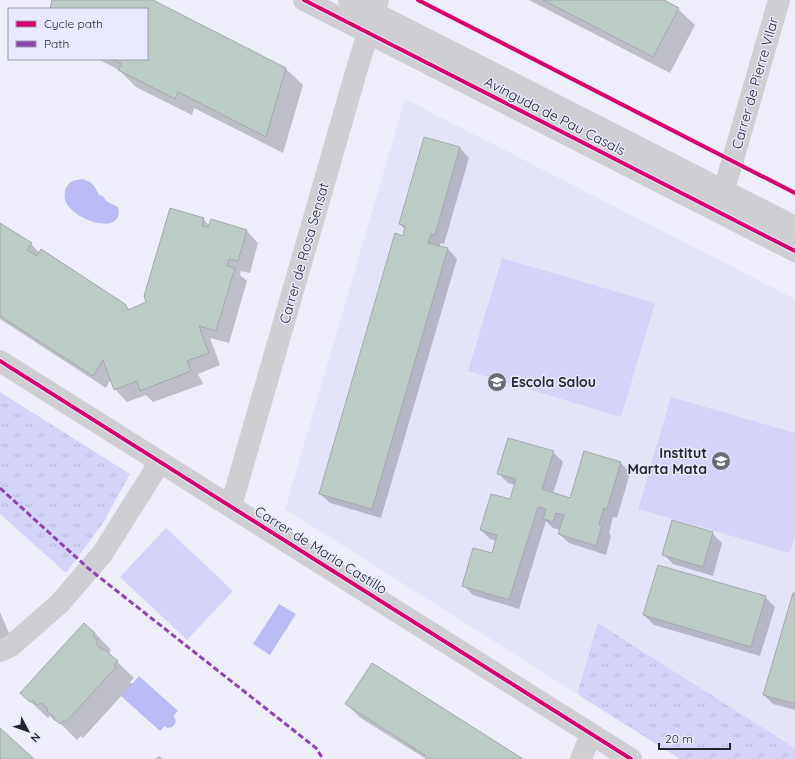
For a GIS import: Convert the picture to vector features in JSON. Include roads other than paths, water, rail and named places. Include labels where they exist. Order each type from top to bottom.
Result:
[{"type":"street","name":"Avinguda de Pau Casals","points":[[304,0],[373,15],[795,227]]},
{"type":"street","name":"Avinguda de Pau Casals","points":[[349,0],[718,211],[795,251]]},
{"type":"street","name":"Carrer de Pierre Vilar","points":[[718,211],[779,0]]},
{"type":"street","name":"Carrer de Rosa Sensat","points":[[231,506],[373,15]]},
{"type":"street","name":"Carrer de Maria Castillo","points":[[0,361],[631,759]]},
{"type":"street","points":[[0,651],[12,646],[60,604],[102,554],[160,462]]},
{"type":"street","points":[[581,759],[591,734]]},
{"type":"place","name":"Escola Salou","points":[[497,382]]},
{"type":"place","name":"Institut Marta Mata","points":[[721,461]]}]
